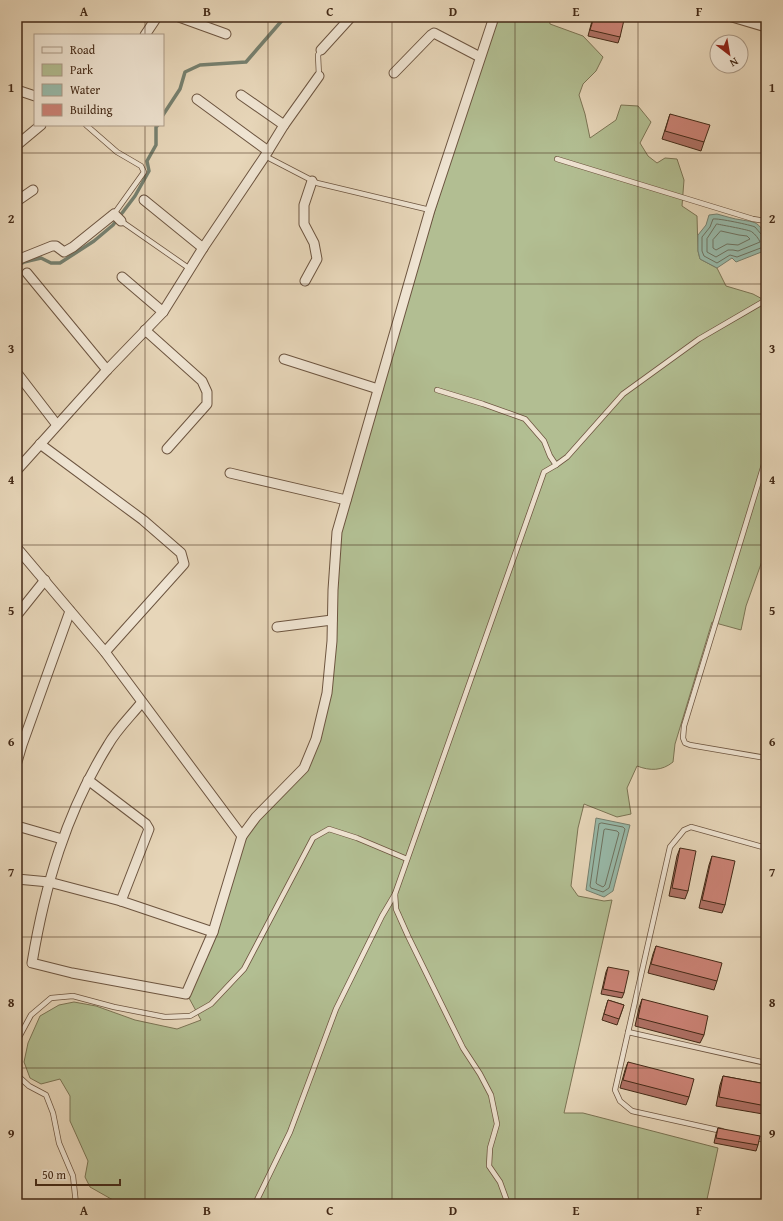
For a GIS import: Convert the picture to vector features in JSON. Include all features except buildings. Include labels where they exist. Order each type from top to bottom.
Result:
[{"type":"street","points":[[147,34],[157,17]]},
{"type":"street","points":[[179,17],[226,34]]},
{"type":"street","points":[[321,50],[351,17]]},
{"type":"street","points":[[732,17],[766,27]]},
{"type":"street","points":[[142,702],[108,744],[88,780],[62,839],[49,882],[32,963],[95,977],[186,994],[213,932],[242,836],[256,817],[304,768],[316,739],[327,694],[332,641],[333,590],[337,532],[430,210],[493,18]]},
{"type":"street","points":[[394,73],[430,35],[434,33],[480,57]]},
{"type":"street","points":[[17,470],[106,370],[163,312],[202,248],[284,125],[319,76]]},
{"type":"street","points":[[17,90],[34,96]]},
{"type":"street","points":[[241,95],[284,125]]},
{"type":"street","points":[[197,99],[266,153]]},
{"type":"street","points":[[17,145],[40,126]]},
{"type":"street","points":[[305,281],[317,259],[314,243],[304,224],[304,205],[312,181]]},
{"type":"street","points":[[17,201],[33,190]]},
{"type":"street","points":[[144,200],[202,248]]},
{"type":"street","points":[[17,260],[52,246],[56,246],[64,252],[67,251],[114,214],[122,221]]},
{"type":"street","points":[[27,273],[106,370]]},
{"type":"street","points":[[122,276],[163,312]]},
{"type":"street","points":[[145,330],[202,381],[207,392],[207,404],[167,449]]},
{"type":"street","points":[[284,359],[378,389]]},
{"type":"street","points":[[17,373],[58,425]]},
{"type":"street","points":[[40,444],[143,520],[181,553],[184,564],[105,652]]},
{"type":"street","points":[[230,473],[346,500]]},
{"type":"street","points":[[17,548],[46,580],[105,652],[242,836]]},
{"type":"street","points":[[17,615],[46,580]]},
{"type":"street","points":[[17,762],[70,611]]},
{"type":"street","points":[[277,627],[332,620]]},
{"type":"street","points":[[88,780],[146,824],[149,829],[121,902]]},
{"type":"street","points":[[17,826],[62,839]]},
{"type":"street","points":[[17,879],[49,882],[121,902],[213,932]]},
{"type":"lane","points":[[319,76],[318,55],[321,50]]},
{"type":"lane","points":[[87,126],[117,152],[141,166],[144,172],[114,214]]},
{"type":"lane","points":[[266,153],[317,183],[430,210]]},
{"type":"lane","points":[[557,159],[753,219],[766,221]]},
{"type":"lane","points":[[122,221],[190,269]]},
{"type":"lane","points":[[255,1204],[290,1132],[336,1009],[382,916],[395,894],[544,472],[567,457],[623,394],[699,339],[766,300]]},
{"type":"lane","points":[[437,390],[483,404],[525,420],[544,441],[550,456],[556,465]]},
{"type":"lane","points":[[766,458],[684,726],[683,738],[685,743],[690,745],[766,758]]},
{"type":"lane","points":[[729,1132],[632,1111],[620,1101],[615,1090],[670,846],[684,830],[691,827],[766,848]]},
{"type":"lane","points":[[76,1204],[73,1176],[59,1143],[53,1112],[46,1095],[29,1086],[18,1076],[18,1039],[31,1015],[51,998],[73,996],[114,1007],[165,1017],[190,1016],[211,1004],[244,969],[313,838],[329,829],[357,838],[407,859]]},
{"type":"lane","points":[[395,894],[396,909],[408,936],[463,1048],[480,1074],[491,1095],[497,1124],[490,1148],[489,1166],[500,1182],[508,1204]]},
{"type":"lane","points":[[628,1032],[766,1063]]},
{"type":"lane","points":[[751,1137],[766,1140]]},
{"type":"green space","points":[[499,17],[549,17],[550,24],[583,36],[603,57],[596,71],[583,84],[579,95],[590,138],[616,120],[621,105],[638,106],[651,122],[640,143],[648,156],[657,163],[665,158],[677,159],[684,180],[682,206],[697,216],[698,251],[700,259],[717,268],[726,286],[753,294],[766,301],[766,550],[746,606],[741,630],[712,622],[675,744],[673,762],[660,769],[647,769],[637,766],[627,788],[631,814],[617,817],[584,804],[578,828],[571,886],[578,896],[604,901],[612,900],[564,1113],[583,1113],[718,1148],[706,1204],[120,1204],[90,1187],[85,1177],[88,1161],[70,1121],[70,1096],[60,1079],[41,1084],[30,1078],[24,1062],[28,1043],[40,1016],[59,1005],[74,1002],[96,1006],[135,1020],[177,1029],[201,1020],[189,998],[216,934],[245,837],[320,740],[338,575],[341,532],[435,209]]},
{"type":"water","points":[[717,214],[754,222],[759,225],[763,231],[766,231],[766,248],[764,251],[736,262],[732,258],[717,268],[700,259],[698,251],[698,235],[706,225],[709,215]]},
{"type":"water","points":[[596,818],[630,825],[613,891],[604,897],[586,890]]},
{"type":"waterway","points":[[164,113],[180,89],[185,72],[200,65],[246,62],[285,17]]},
{"type":"waterway","points":[[17,266],[24,262],[41,258],[51,263],[60,263],[94,241],[113,225],[135,196],[149,171],[147,161],[156,145],[157,126]]}]
